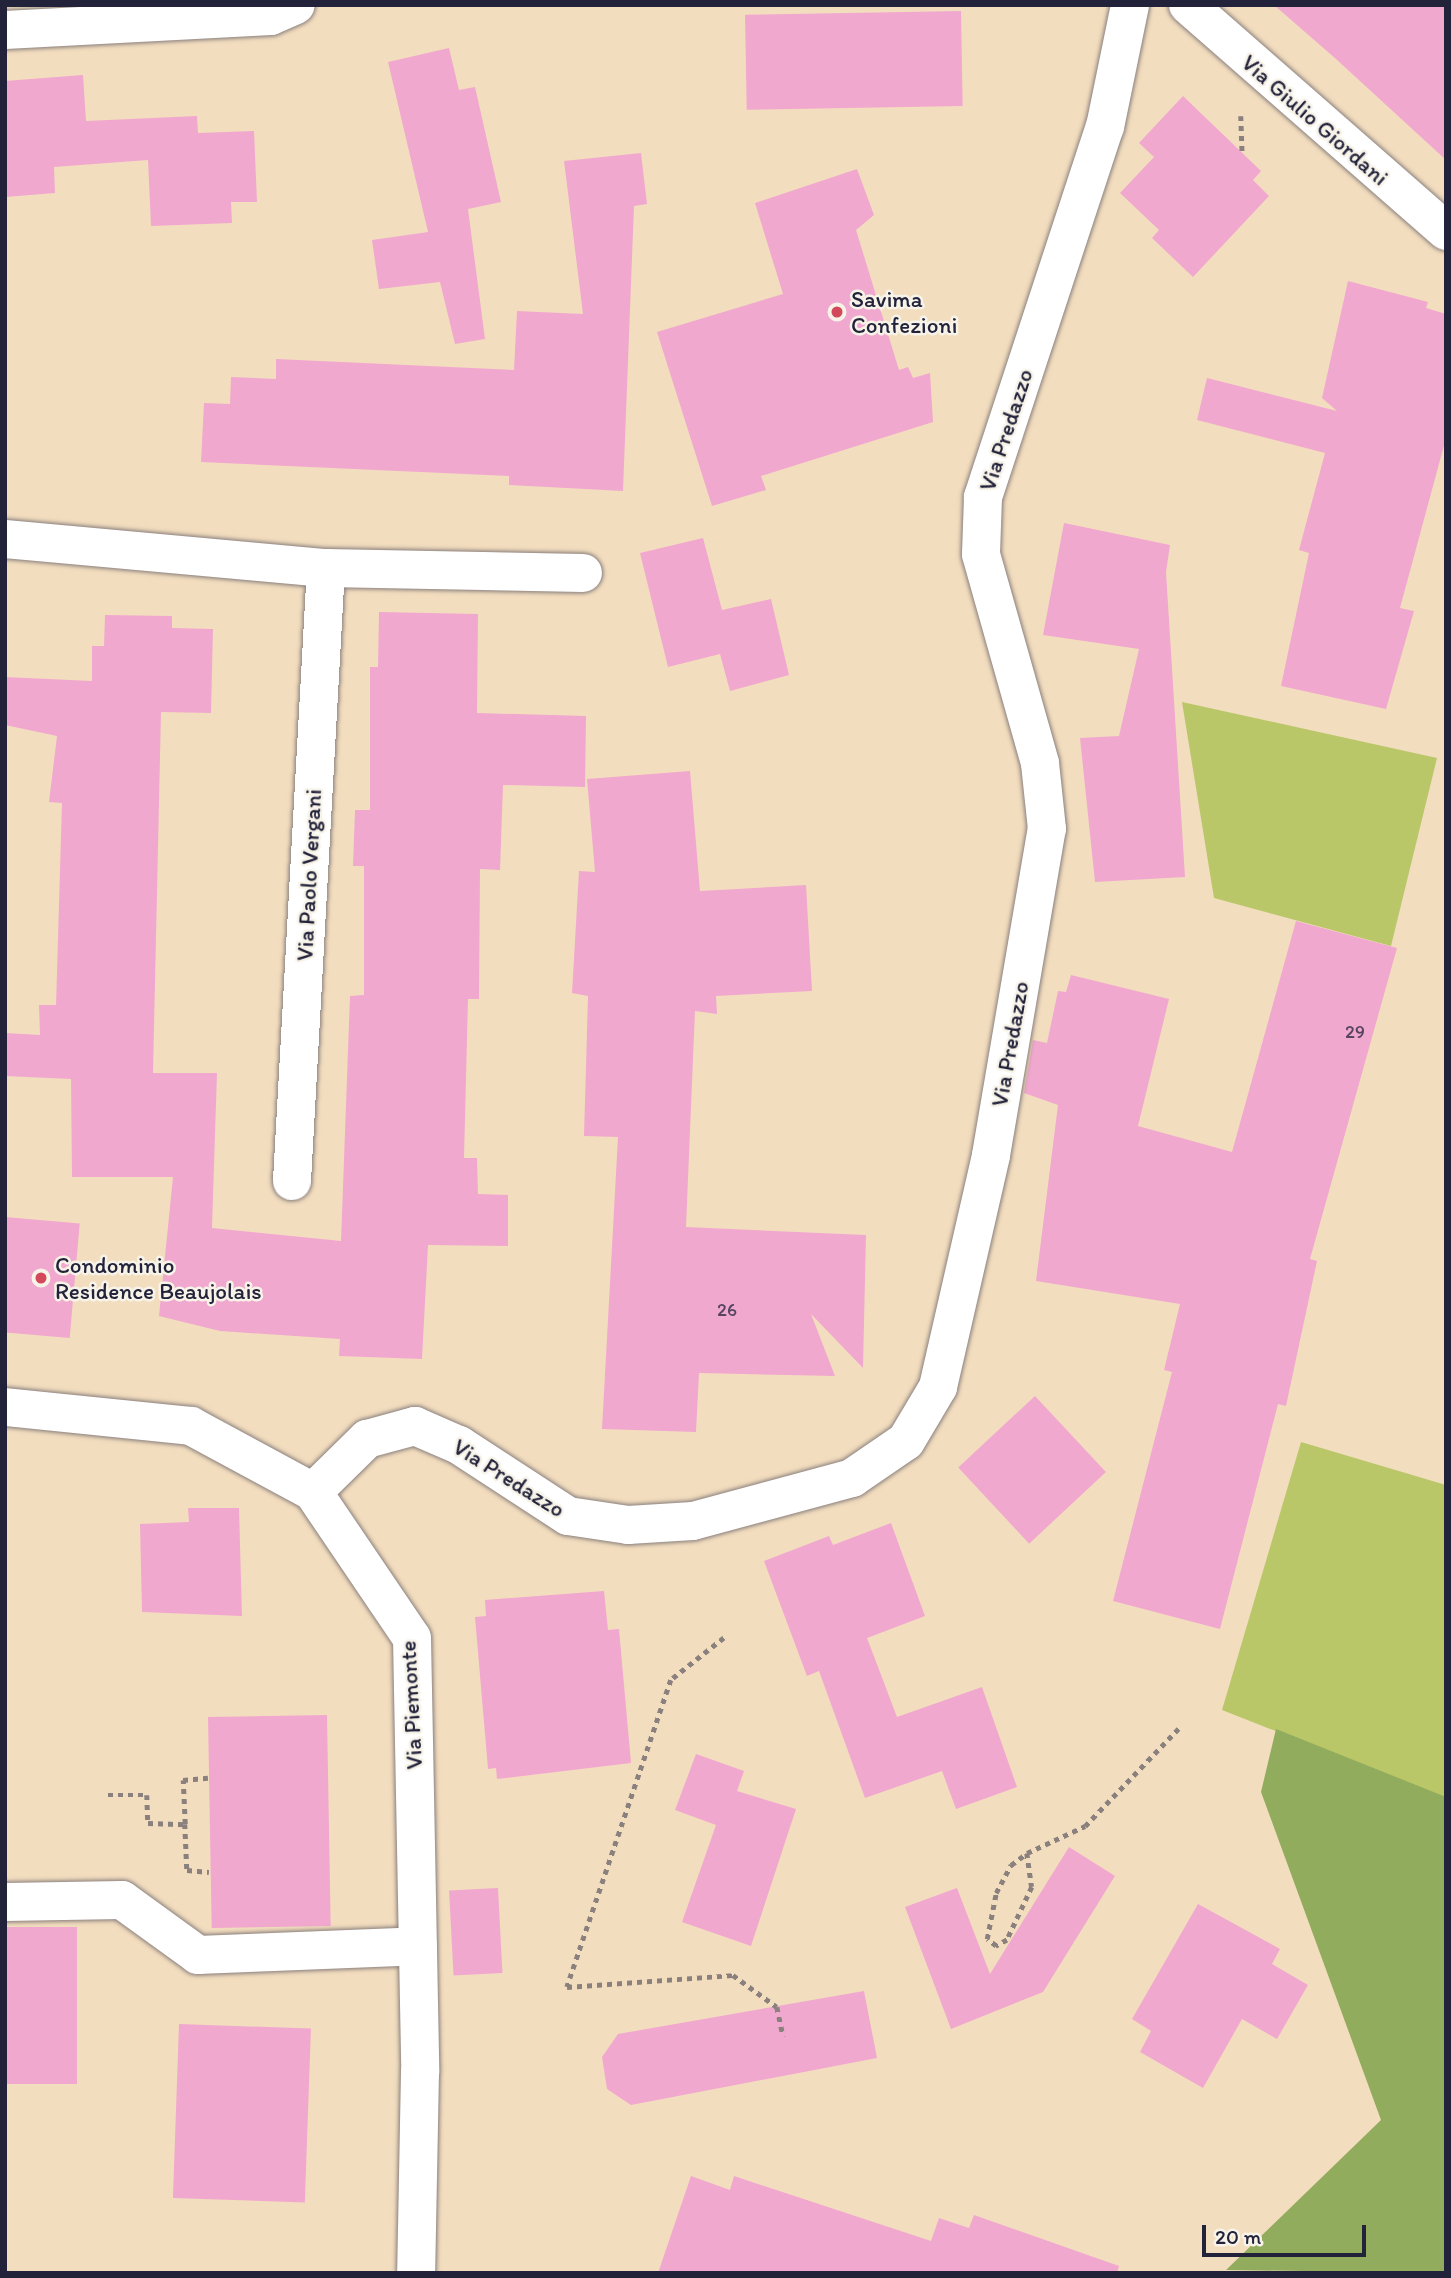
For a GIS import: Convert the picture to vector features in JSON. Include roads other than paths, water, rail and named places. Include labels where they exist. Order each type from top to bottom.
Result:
[{"type":"street","points":[[5,30],[271,16],[296,5]]},
{"type":"street","name":"Via Predazzo","points":[[313,1492],[368,1439],[415,1426],[459,1445],[568,1516],[628,1525],[693,1521],[852,1478],[906,1441],[938,1387],[991,1155],[1047,829],[1040,763],[981,554],[983,497],[1105,127],[1130,5]]},
{"type":"street","name":"Via Giulio Giordani","points":[[1188,5],[1446,231]]},
{"type":"street","points":[[5,539],[326,568],[583,573]]},
{"type":"street","name":"Via Paolo Vergani","points":[[292,1181],[326,568]]},
{"type":"street","name":"Via Piemonte","points":[[5,1407],[191,1426],[313,1492],[412,1638],[418,1946],[416,2273]]},
{"type":"street","points":[[5,1902],[122,1900],[198,1955],[418,1946]]},
{"type":"place","name":"Savima Confezioni","points":[[837,312]]},
{"type":"place","name":"Condominio Residence Beaujolais","points":[[41,1278]]}]
